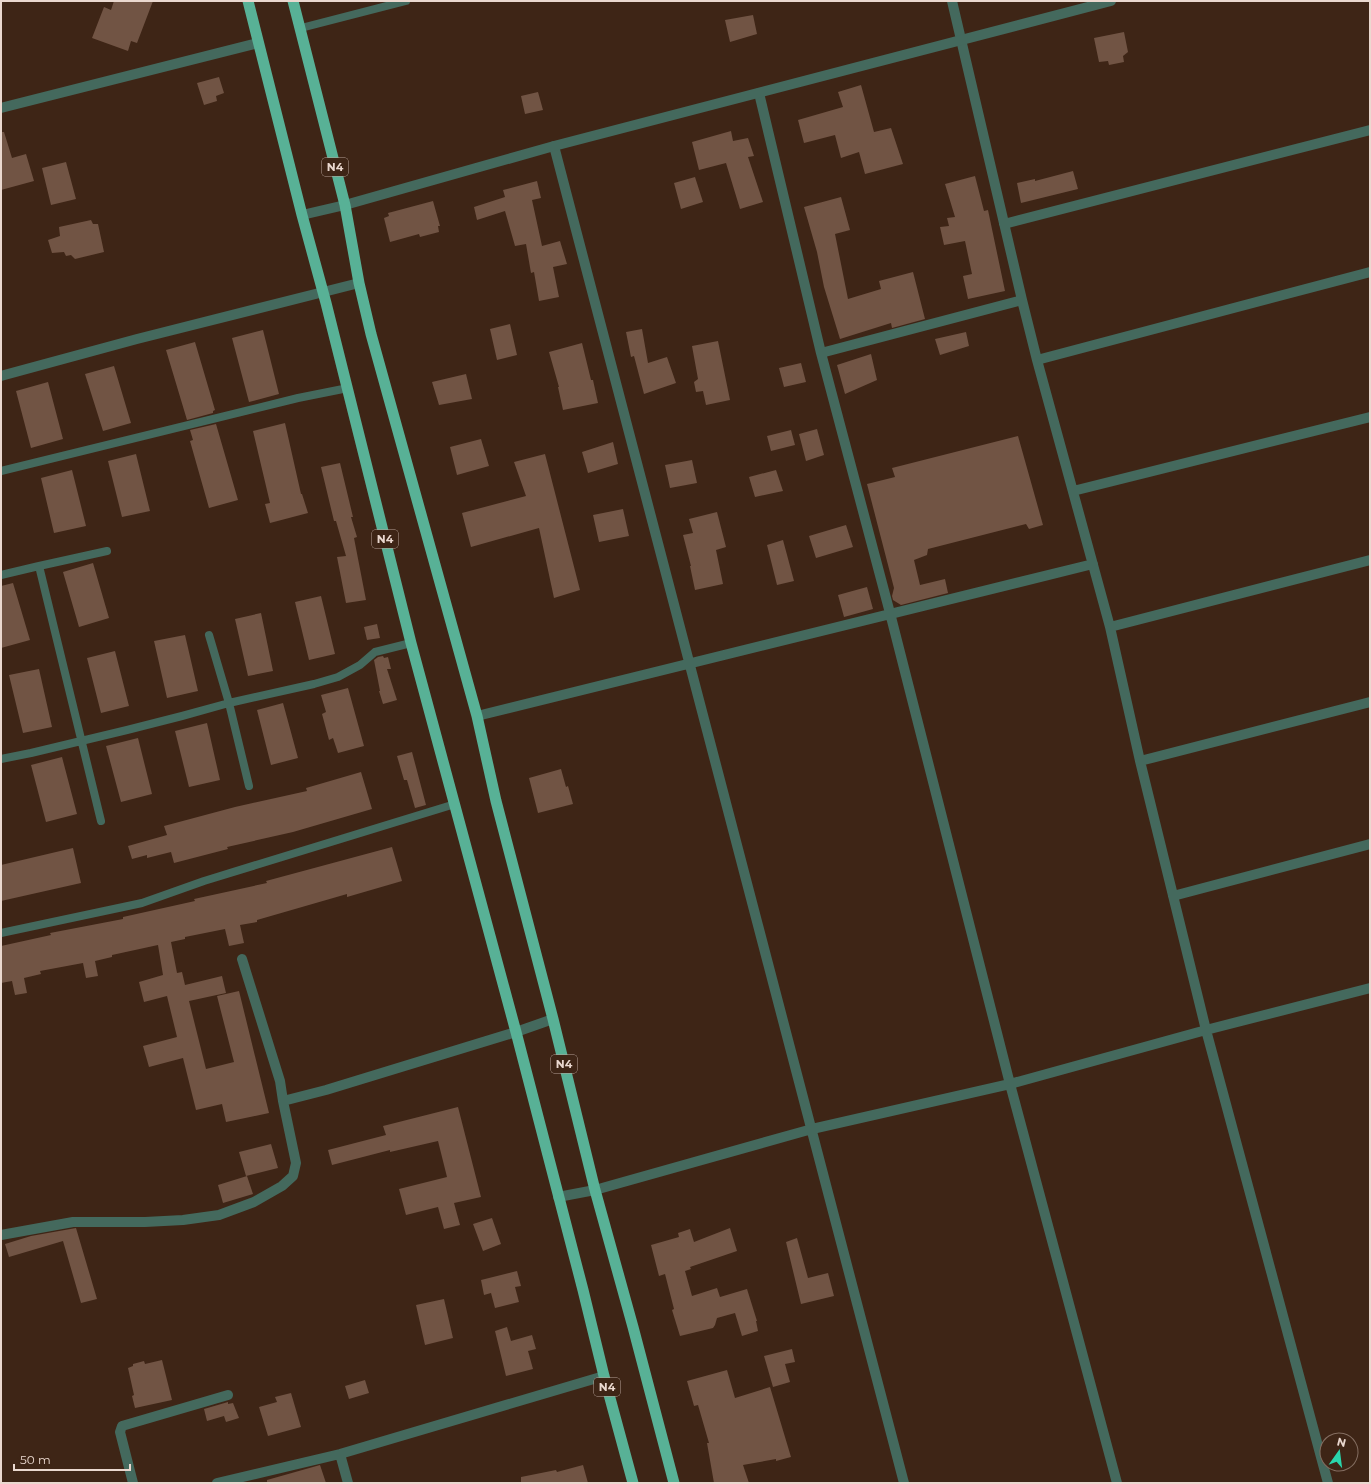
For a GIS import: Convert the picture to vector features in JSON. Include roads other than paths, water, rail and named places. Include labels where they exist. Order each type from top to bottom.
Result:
[{"type":"highway","name":"N4","points":[[248,1],[302,215],[348,388],[411,643],[516,1032],[604,1376],[633,1483]]},
{"type":"highway","name":"N4","points":[[293,1],[345,205],[359,283],[371,334],[477,716],[496,801],[553,1019],[595,1190],[674,1483]]},
{"type":"street","points":[[952,1],[1022,300],[1110,627],[1140,761],[1206,1030],[1328,1483]]},
{"type":"street","points":[[302,215],[345,205],[554,146],[1111,1]]},
{"type":"street","points":[[1,108],[258,43]]},
{"type":"street","points":[[759,93],[821,353],[890,614],[1010,1084],[1117,1483]]},
{"type":"street","points":[[1004,224],[1370,130]]},
{"type":"street","points":[[554,146],[904,1483]]},
{"type":"street","points":[[1037,360],[1370,272]]},
{"type":"street","points":[[1,376],[137,339],[359,283]]},
{"type":"street","points":[[821,353],[1022,300]]},
{"type":"street","points":[[1073,491],[1370,417]]},
{"type":"street","points":[[1110,627],[1370,560]]},
{"type":"street","points":[[477,716],[1093,564]]},
{"type":"street","points":[[1140,761],[1370,702]]},
{"type":"street","points":[[1173,896],[1370,844]]},
{"type":"street","points":[[1,1235],[73,1222],[145,1222],[219,1216],[254,1202],[282,1186],[293,1176],[296,1163],[283,1102],[280,1080],[242,959]]},
{"type":"street","points":[[558,1197],[595,1190],[812,1129],[1010,1084],[1206,1030],[1370,988]]},
{"type":"street","points":[[283,1102],[516,1032],[553,1019]]},
{"type":"street","points":[[217,1483],[255,1478],[604,1376]]},
{"type":"street","points":[[133,1483],[120,1432],[122,1426],[228,1395]]},
{"type":"street","points":[[340,1454],[348,1483]]},
{"type":"lane","points":[[301,28],[406,1]]},
{"type":"lane","points":[[1,471],[298,398],[348,388]]},
{"type":"lane","points":[[1,575],[107,551]]},
{"type":"lane","points":[[39,566],[101,821]]},
{"type":"lane","points":[[209,635],[229,702],[249,786]]},
{"type":"lane","points":[[1,759],[82,741],[182,716],[229,702],[314,684],[338,677],[360,665],[375,652],[411,643]]},
{"type":"lane","points":[[1,933],[142,903],[204,881],[455,804]]}]
